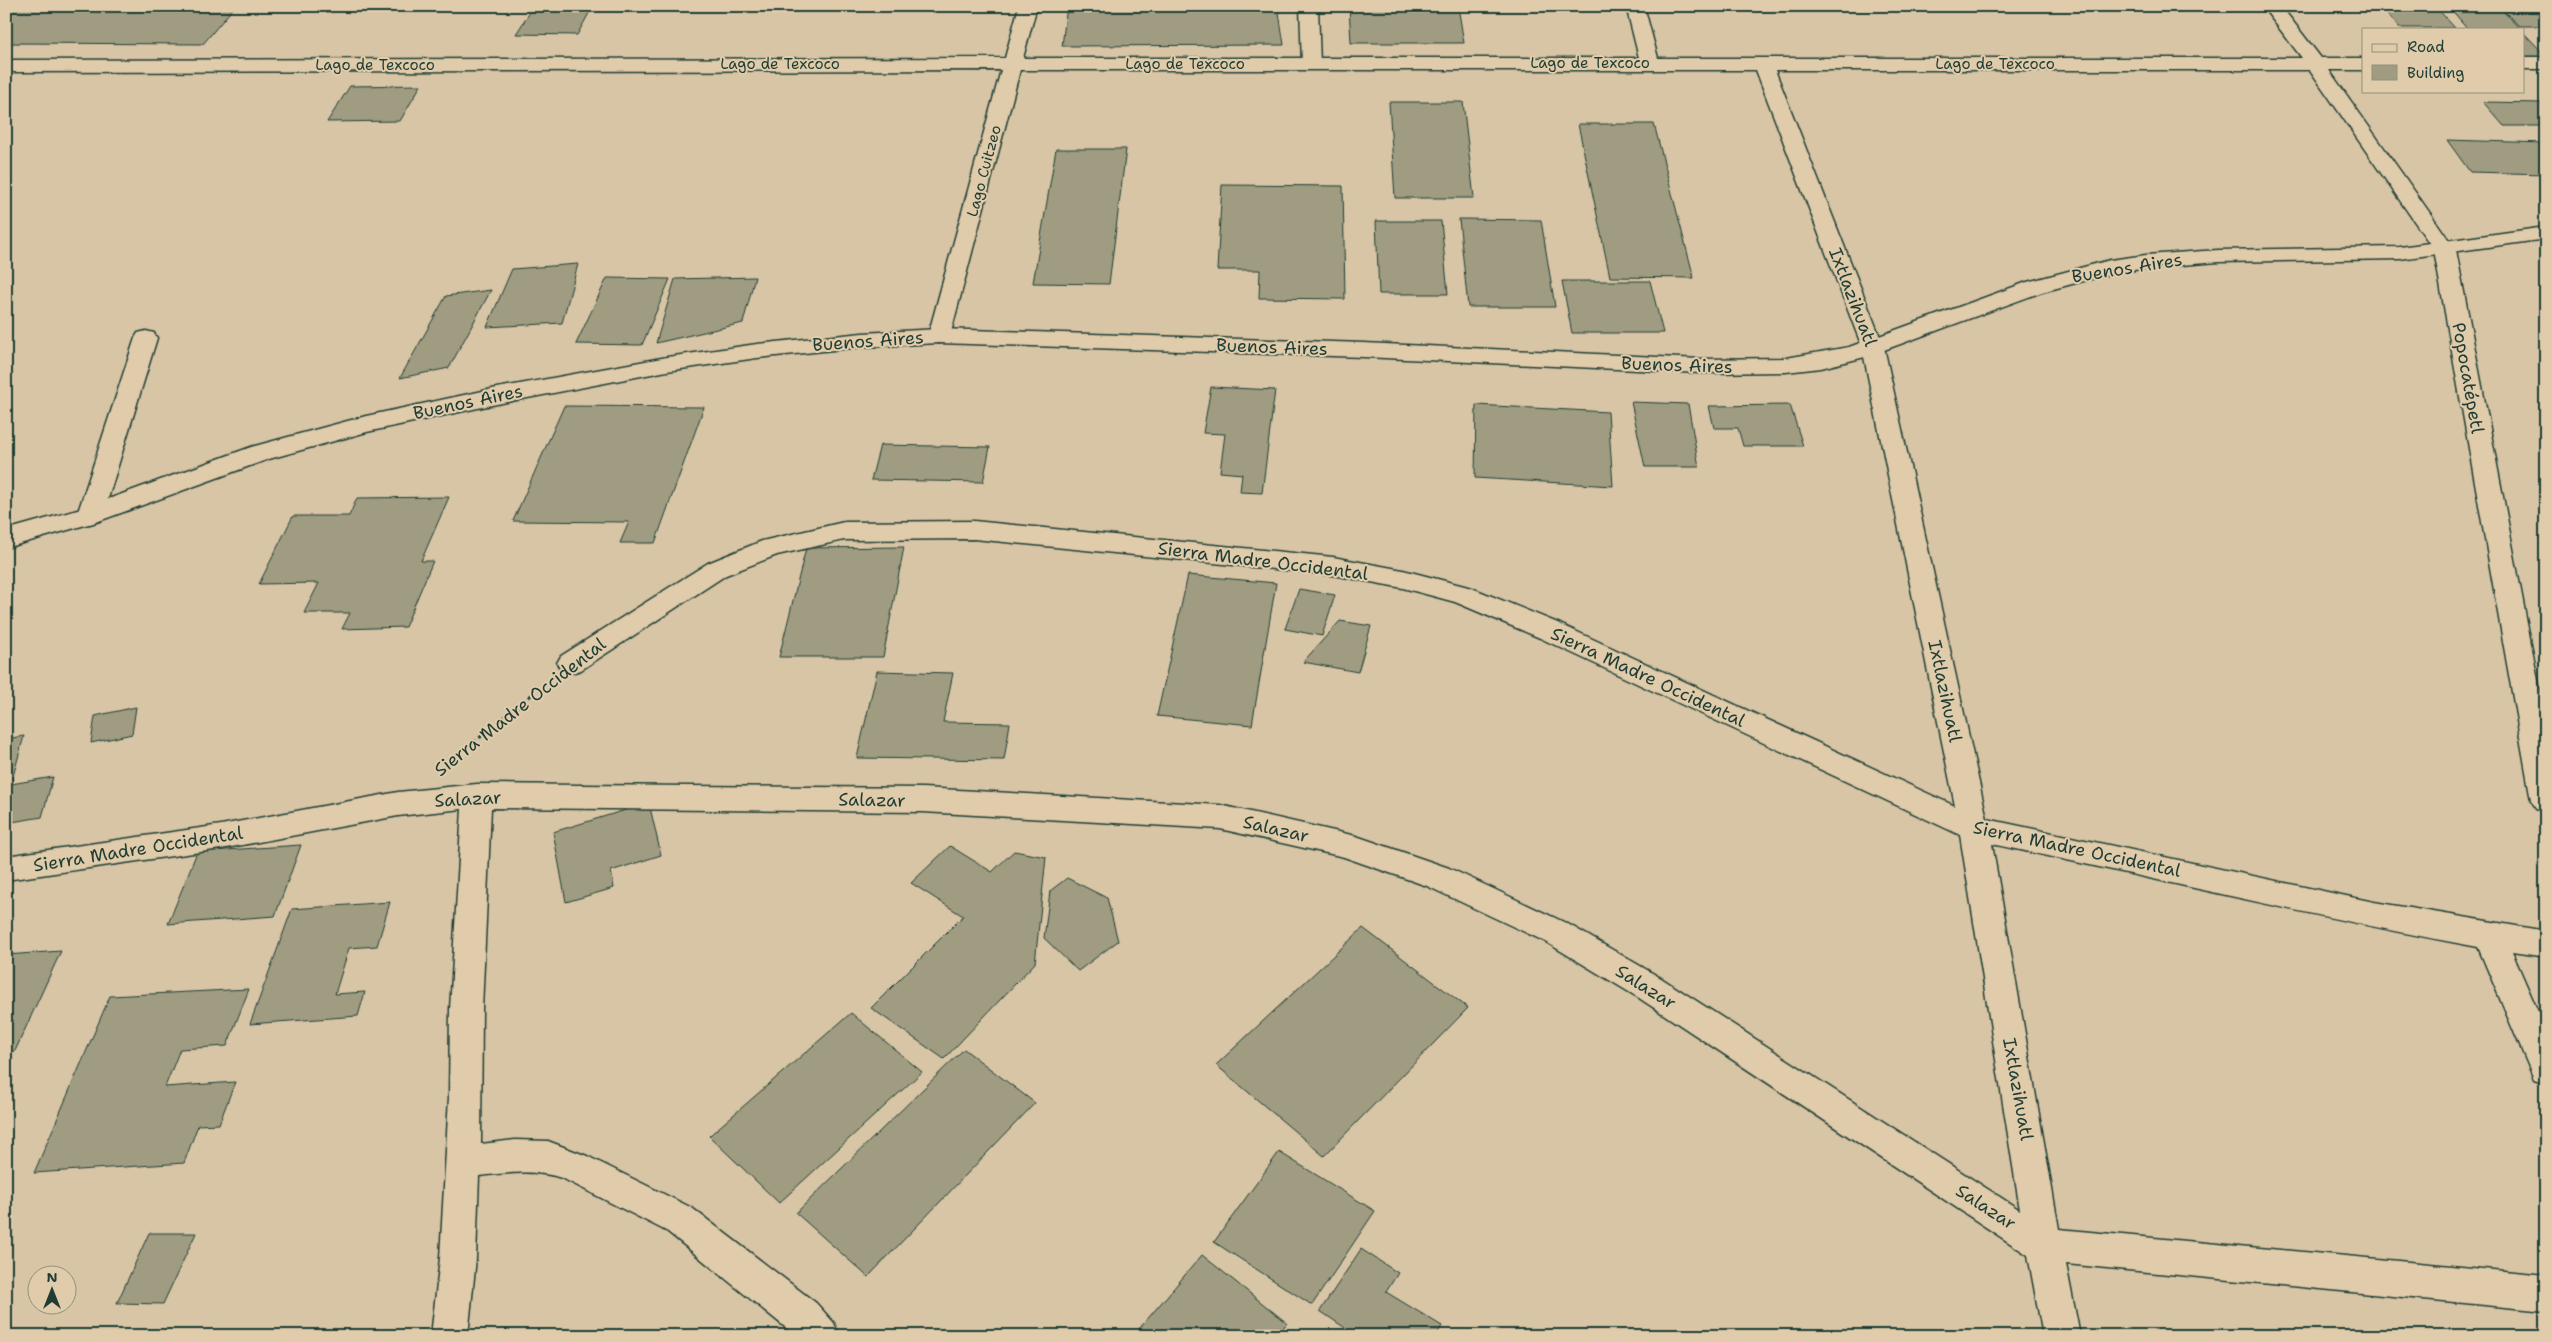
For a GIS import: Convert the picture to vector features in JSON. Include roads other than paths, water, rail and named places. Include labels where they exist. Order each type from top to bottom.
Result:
[{"type":"street","name":"Lago Cuitzeo","points":[[939,336],[1014,64],[1028,6]]},
{"type":"street","points":[[1309,6],[1311,65]]},
{"type":"street","points":[[1634,6],[1650,63]]},
{"type":"street","name":"Popocatépetl","points":[[2271,6],[2316,64],[2444,250],[2546,800]]},
{"type":"street","name":"Lago de Texcoco","points":[[6,66],[1650,63],[2362,64]]},
{"type":"street","points":[[2524,63],[2546,63]]},
{"type":"street","name":"Ixtlazihuatl","points":[[1763,64],[1872,346],[1974,828],[2044,1244],[2062,1336]]},
{"type":"street","name":"Buenos Aires","points":[[6,540],[90,515],[260,453],[366,424],[610,374],[756,351],[862,340],[939,336],[1364,350],[1743,367],[1791,364],[1828,359],[1872,346],[2059,279],[2110,267],[2210,257],[2341,255],[2444,250],[2519,234],[2546,233]]},
{"type":"street","points":[[90,515],[146,338]]},
{"type":"street","name":"Sierra Madre Occidental","points":[[571,663],[717,569],[771,547],[844,531],[974,530],[1333,566],[1403,579],[1463,595],[1550,631],[1974,828],[2153,865],[2374,915],[2489,936],[2546,944]]},
{"type":"street","points":[[449,1336],[458,1258],[466,1097],[466,1009],[477,796]]},
{"type":"street","name":"Salazar","points":[[398,804],[477,796],[923,800],[1220,816],[1345,845],[1438,877],[1558,933],[1650,988],[2044,1244]]},
{"type":"street","name":"Sierra Madre Occidental","points":[[6,868],[220,837],[398,804]]},
{"type":"street","points":[[2489,936],[2546,1068]]},
{"type":"street","points":[[462,1162],[515,1156],[540,1156],[575,1167],[680,1220],[803,1316],[821,1336]]},
{"type":"street","points":[[2044,1244],[2546,1293]]}]
